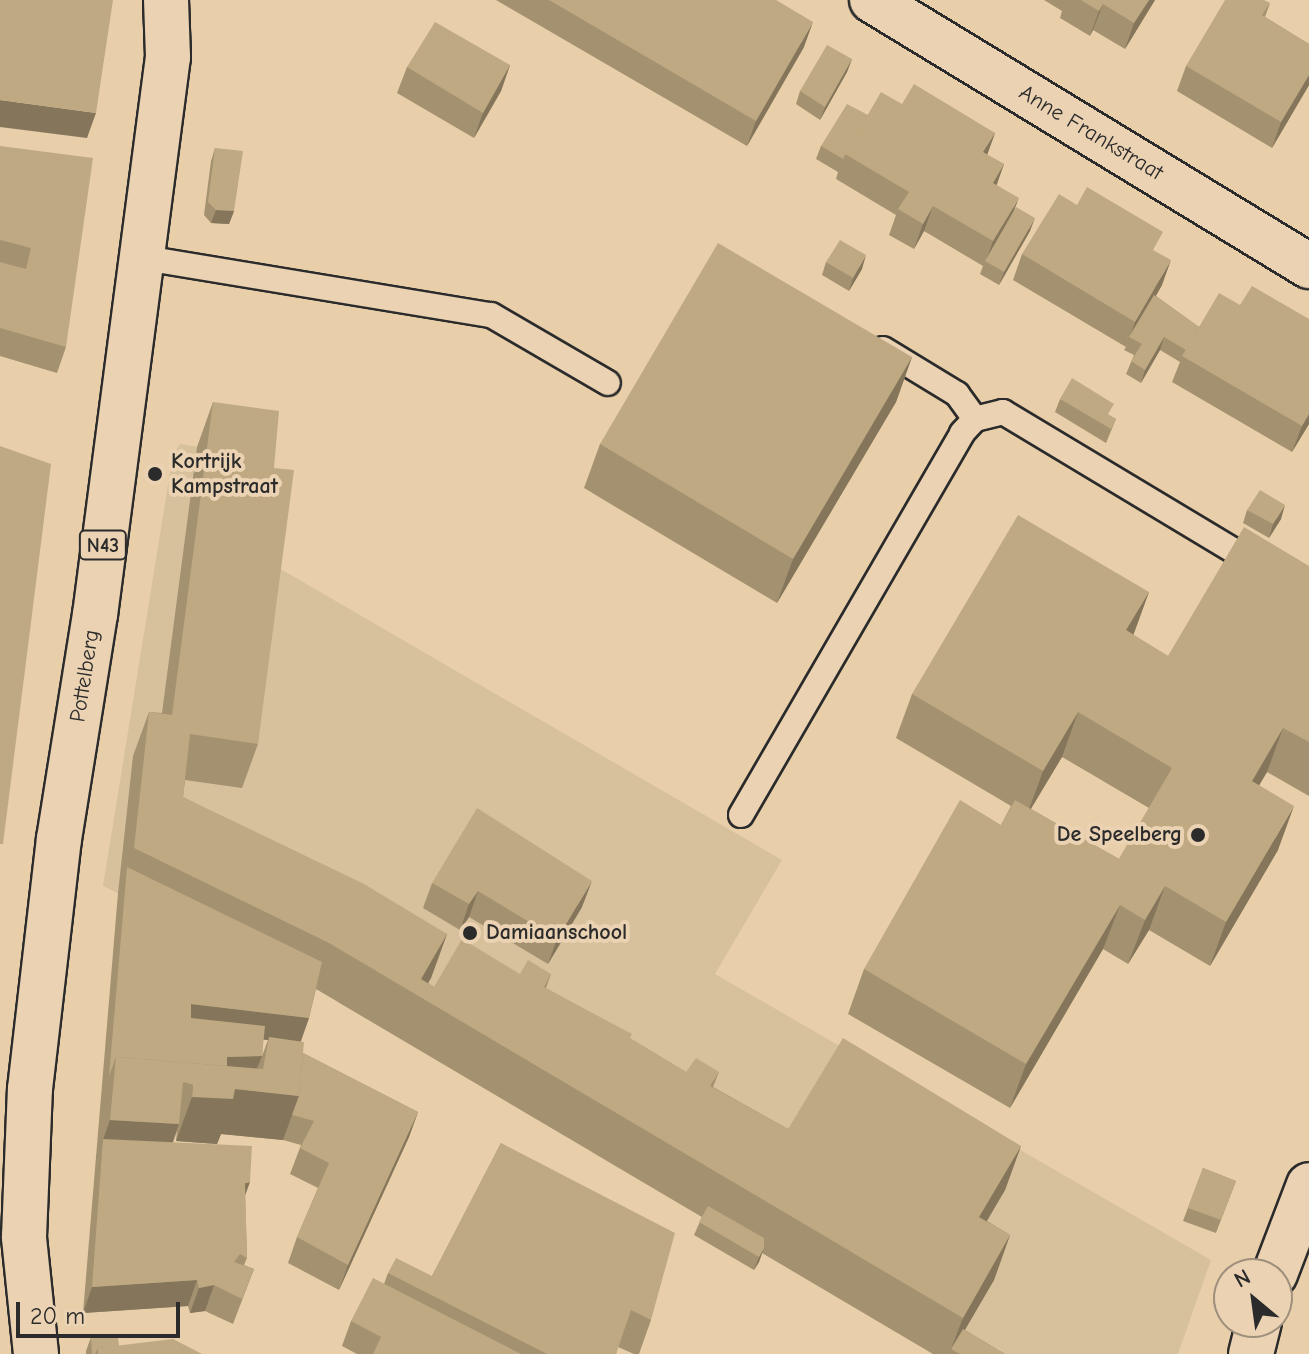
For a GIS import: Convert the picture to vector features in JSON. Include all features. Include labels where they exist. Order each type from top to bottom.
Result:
[{"type":"main road","name":"Pottelberg","points":[[36,1354],[12,1238],[59,839],[95,615],[139,257],[168,57],[166,0]]},
{"type":"main road","name":"Anne Frankstraat","points":[[872,0],[1309,266]]},
{"type":"main road","points":[[1281,1258],[1309,1185]]},
{"type":"lane","points":[[139,257],[491,315],[608,383]]},
{"type":"lane","points":[[855,332],[957,394],[975,419]]},
{"type":"lane","points":[[741,815],[975,419],[1003,412],[1309,596]]},
{"type":"shaded area","name":"Damiaanschool","points":[[180,444],[263,456],[272,564],[782,860],[715,974],[1211,1260],[1178,1354],[933,1354],[313,987],[103,886],[173,454]]},
{"type":"building","points":[[0,0],[113,0],[96,113],[0,100]]},
{"type":"building","points":[[549,0],[776,0],[813,22],[756,121]]},
{"type":"building","points":[[1081,0],[1149,0],[1134,23],[1103,4],[1099,11]]},
{"type":"building","points":[[1225,0],[1264,0],[1270,3],[1262,15],[1309,44],[1309,75],[1281,122],[1186,66]]},
{"type":"building","points":[[435,22],[510,65],[483,113],[407,67]]},
{"type":"building","points":[[827,45],[852,59],[825,107],[800,91]]},
{"type":"building","points":[[914,84],[995,133],[983,152],[1004,164],[993,183],[1019,198],[993,241],[933,206],[923,224],[898,209],[909,192],[845,154],[881,92],[902,104]]},
{"type":"building","points":[[847,104],[868,115],[843,159],[821,146]]},
{"type":"building","points":[[0,146],[93,158],[66,347],[0,328],[0,262],[26,269],[31,248],[0,240]]},
{"type":"building","points":[[215,148],[243,151],[234,211],[216,210],[208,202]]},
{"type":"building","points":[[1087,187],[1163,232],[1153,250],[1171,260],[1135,322],[1022,254],[1059,194],[1077,205]]},
{"type":"building","points":[[1016,207],[1035,218],[1004,272],[985,261]]},
{"type":"building","points":[[840,240],[866,255],[853,278],[826,262]]},
{"type":"building","points":[[718,243],[912,357],[793,559],[600,444]]},
{"type":"building","points":[[1252,286],[1309,319],[1309,414],[1302,426],[1182,356],[1219,293],[1240,305]]},
{"type":"building","points":[[1154,295],[1199,327],[1186,350],[1164,337],[1145,370],[1131,361],[1142,344],[1129,337]]},
{"type":"building","points":[[1072,378],[1114,404],[1108,414],[1116,419],[1111,429],[1060,399]]},
{"type":"building","points":[[213,402],[279,411],[274,468],[294,470],[258,744],[190,734],[183,797],[364,884],[447,934],[421,979],[434,987],[462,939],[520,974],[528,960],[551,974],[544,987],[632,1034],[630,1038],[686,1072],[696,1058],[719,1072],[710,1086],[788,1129],[843,1038],[1021,1146],[979,1217],[1010,1235],[963,1318],[329,943],[134,848],[149,712],[172,715]]},
{"type":"building","points":[[0,446],[51,464],[3,844],[0,844]]},
{"type":"building","points":[[1260,490],[1285,505],[1273,524],[1247,510]]},
{"type":"building","name":"De Speelberg","points":[[1018,515],[1149,592],[1126,630],[1168,656],[1244,527],[1309,566],[1309,742],[1283,728],[1252,781],[1294,806],[1226,922],[1165,886],[1145,920],[1120,905],[1026,1064],[864,969],[960,800],[1001,825],[1015,800],[1119,859],[1172,768],[1078,712],[1043,771],[912,694]]},
{"type":"building","points":[[477,808],[592,881],[557,939],[478,891],[469,904],[432,883]]},
{"type":"building","points":[[127,867],[322,962],[309,1018],[191,1004],[191,1018],[265,1026],[262,1056],[227,1057],[227,1066],[116,1057],[109,1076]]},
{"type":"building","points":[[269,1037],[304,1042],[299,1096],[235,1089],[233,1099],[192,1097],[193,1085],[183,1082],[179,1124],[110,1120],[116,1057],[263,1069]]},
{"type":"building","points":[[303,1053],[418,1112],[348,1265],[297,1237],[329,1163],[300,1148],[314,1121],[292,1115],[299,1096]]},
{"type":"building","points":[[103,1139],[252,1146],[250,1182],[245,1183],[247,1258],[240,1254],[234,1262],[254,1269],[242,1299],[214,1285],[199,1288],[197,1280],[92,1287]]},
{"type":"building","points":[[501,1143],[675,1233],[651,1320],[631,1310],[616,1354],[547,1354],[388,1273],[396,1258],[432,1276]]},
{"type":"building","points":[[1203,1168],[1236,1181],[1221,1220],[1188,1208]]},
{"type":"building","points":[[708,1206],[764,1238],[764,1248],[759,1257],[699,1222]]},
{"type":"building","points":[[373,1278],[521,1354],[373,1354],[381,1337],[351,1321]]},
{"type":"building","points":[[963,1329],[1005,1354],[960,1354],[951,1349]]},
{"type":"building","points":[[91,1337],[118,1338],[119,1346],[98,1348],[92,1354]]},
{"type":"building","points":[[173,1339],[202,1354],[98,1354],[98,1348]]},
{"type":"place","name":"Kortrijk Kampstraat","points":[[155,474]]},
{"type":"place","name":"De Speelberg","points":[[1198,835]]},
{"type":"place","name":"Damiaanschool","points":[[470,933]]}]
